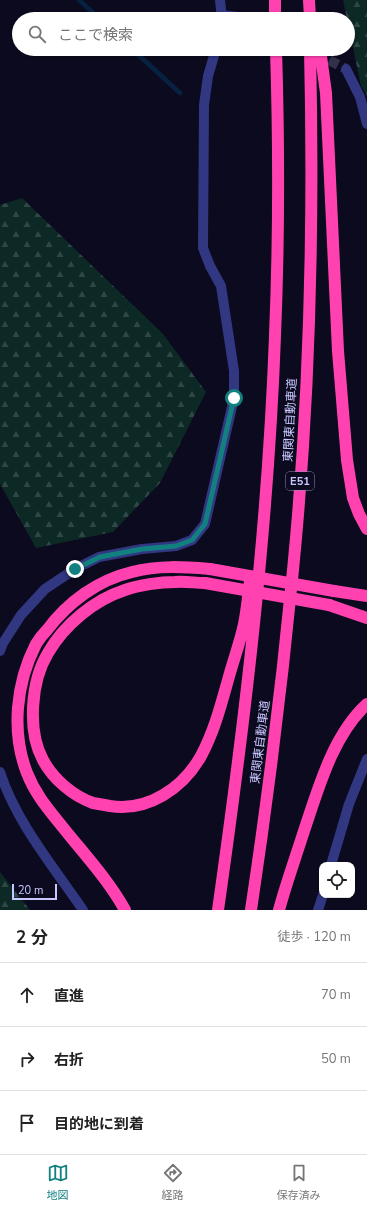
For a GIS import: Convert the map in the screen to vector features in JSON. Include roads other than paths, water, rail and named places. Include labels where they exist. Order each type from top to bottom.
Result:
[{"type":"highway","points":[[275,0],[275,12]]},
{"type":"highway","points":[[309,2],[310,12]]},
{"type":"highway","points":[[309,2],[311,12]]},
{"type":"highway","name":"東関東自動車道","points":[[218,910],[248,681],[260,564],[268,457],[275,336],[278,199],[276,56]]},
{"type":"highway","name":"東関東自動車道","points":[[251,910],[282,683],[294,568],[302,458],[308,335],[311,197],[310,56]]},
{"type":"highway","points":[[321,56],[326,93],[338,351],[347,460],[353,498],[367,529]]},
{"type":"highway","points":[[268,457],[244,624],[218,714],[201,756],[190,772],[178,785],[164,796],[152,801],[130,806],[114,806],[94,803],[82,798],[58,780],[44,762],[38,750],[35,737],[33,703],[38,679],[48,653],[56,641],[81,615],[108,597],[125,590],[156,584],[174,582],[205,583],[329,605],[367,618]]},
{"type":"highway","points":[[124,910],[106,879],[38,797],[27,773],[18,740],[18,709],[20,691],[28,661],[36,643],[65,609],[84,593],[107,581],[131,572],[150,568],[187,567],[210,569],[367,596]]},
{"type":"highway","points":[[279,910],[316,793],[330,760],[343,734],[355,715],[367,704]]},
{"type":"street","points":[[220,0],[221,12]]},
{"type":"street","points":[[0,652],[3,643],[21,615],[45,588],[75,569],[100,557],[142,549],[176,546],[192,540],[205,524],[234,398],[234,371],[221,286],[202,248],[204,104],[208,76],[214,56]]},
{"type":"street","points":[[346,69],[360,97],[367,124]]},
{"type":"street","points":[[332,862],[349,804],[367,760]]},
{"type":"street","points":[[0,772],[6,790],[20,818],[83,910]]},
{"type":"street","points":[[318,910],[322,898]]},
{"type":"waterway","points":[[79,0],[92,12]]},
{"type":"waterway","points":[[140,56],[180,93]]},
{"type":"tunnel","points":[[322,56],[346,69]]}]
